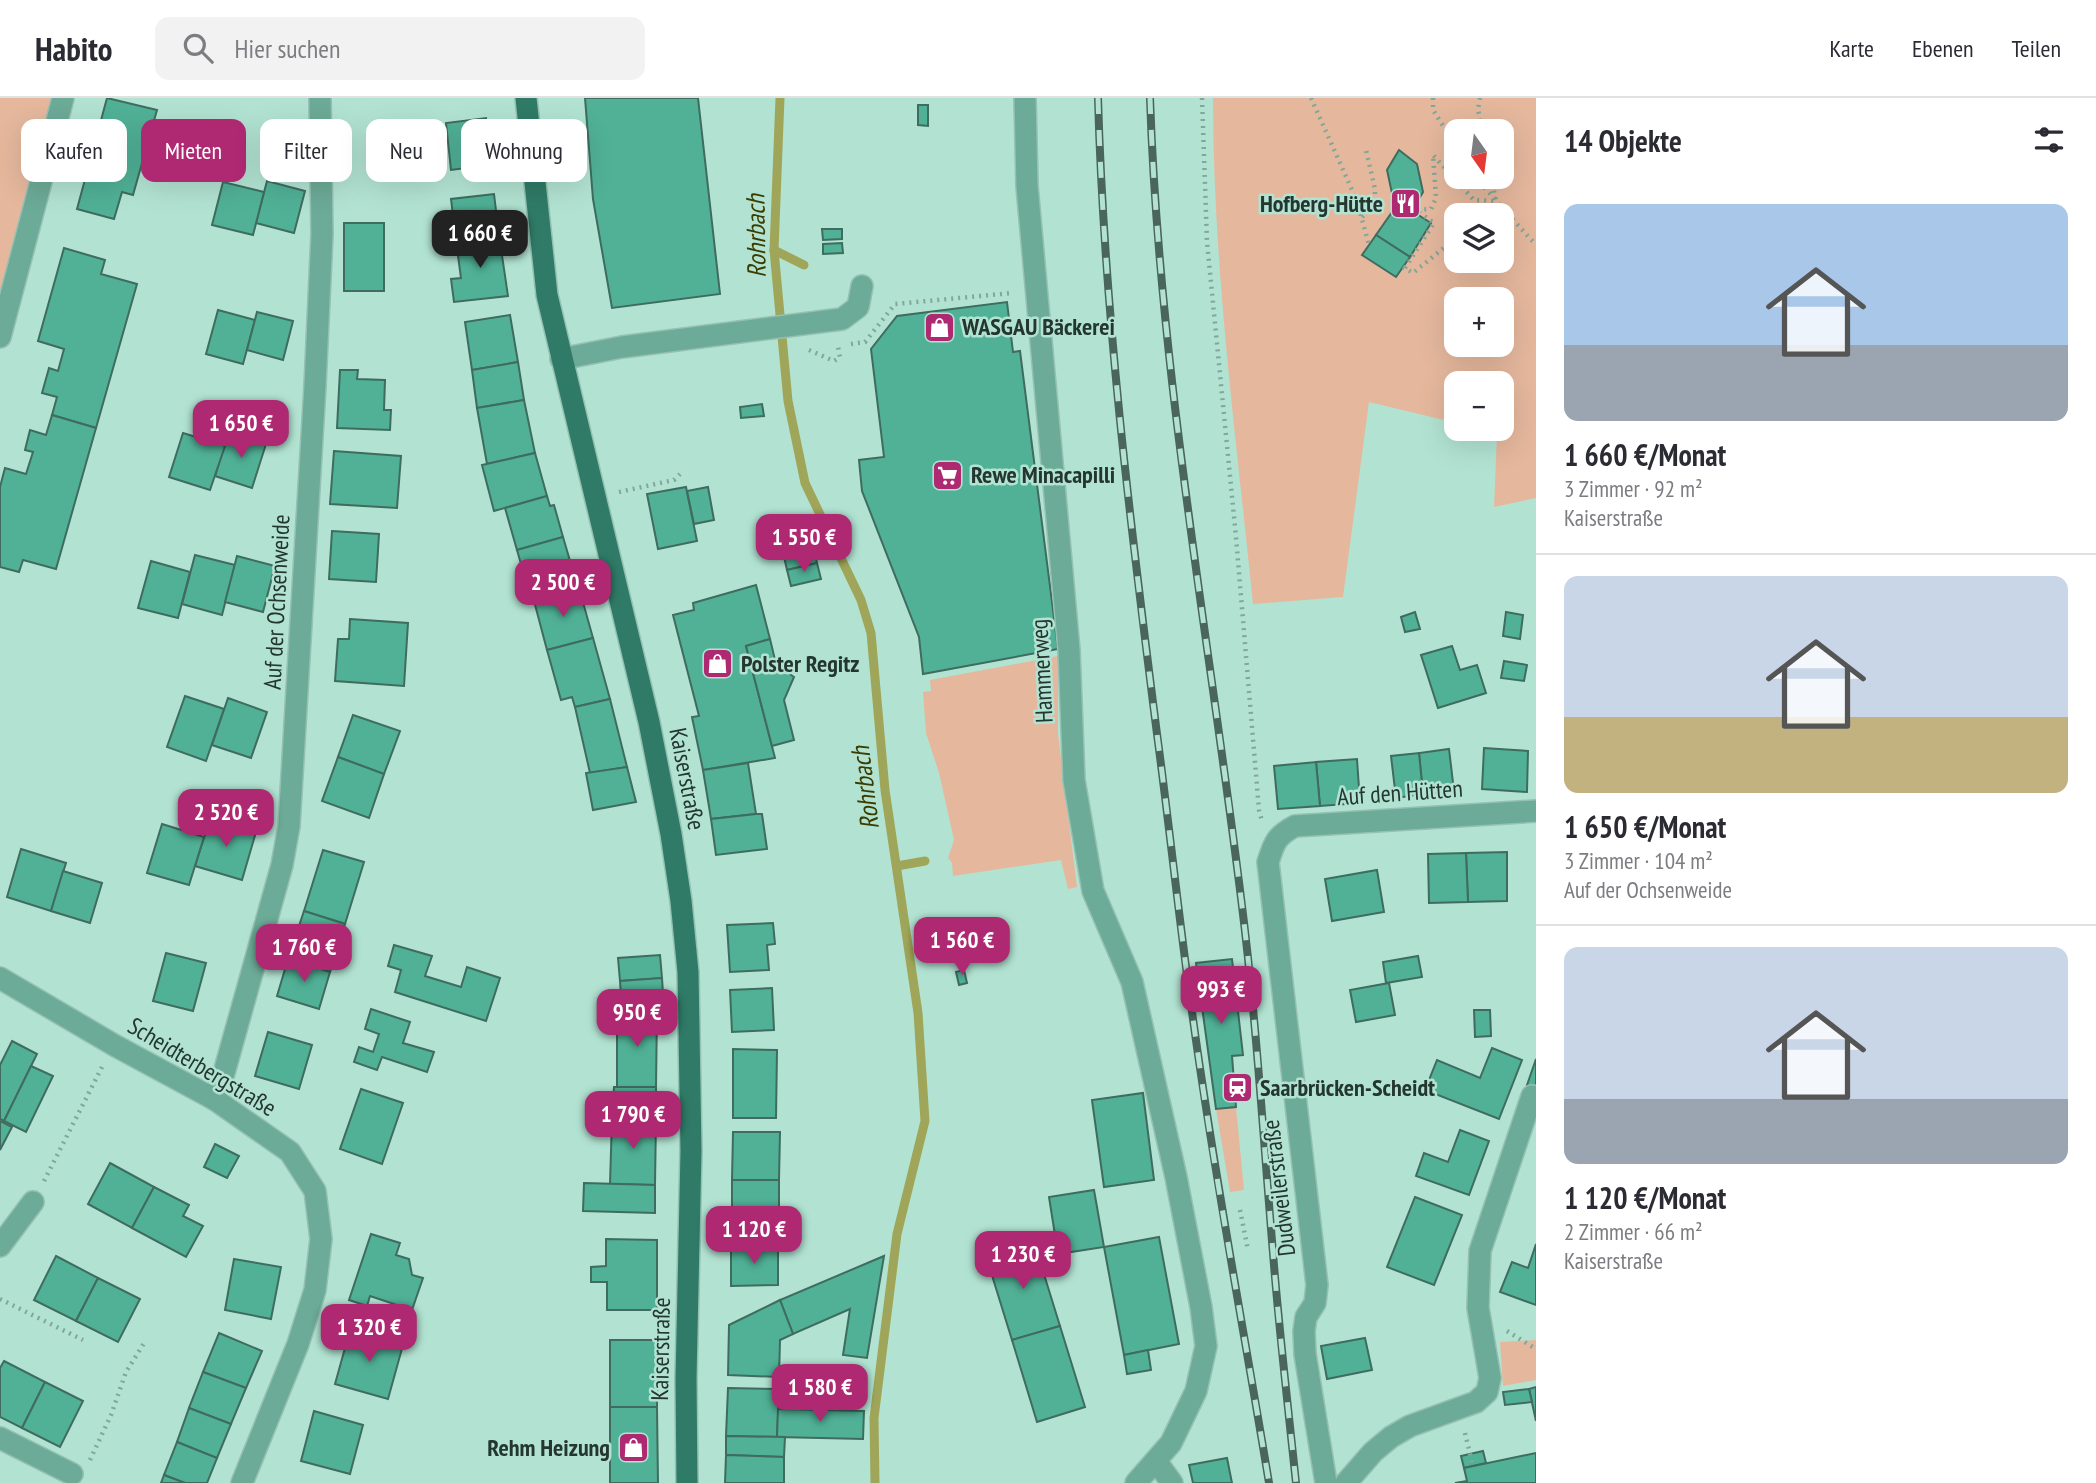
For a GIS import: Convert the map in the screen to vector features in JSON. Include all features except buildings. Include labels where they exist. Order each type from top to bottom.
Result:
[{"type":"main road","name":"Kaiserstraße","points":[[526,98],[547,295],[658,766],[671,834],[688,972],[691,1151],[686,1379],[687,1483]]},
{"type":"street","points":[[0,337],[63,98]]},
{"type":"street","name":"Auf der Ochsenweide","points":[[214,1099],[222,1080],[275,891],[289,826],[322,234],[320,98]]},
{"type":"street","name":"Hammerweg","points":[[1025,98],[1027,186],[1069,650],[1074,780],[1093,891],[1132,982],[1176,1177],[1206,1346],[1196,1391],[1171,1443],[1136,1483]]},
{"type":"street","points":[[561,359],[621,347],[842,318],[858,307],[862,286]]},
{"type":"street","name":"Auf den Hütten","points":[[1274,843],[1283,832],[1295,826],[1536,811]]},
{"type":"street","name":"Dudweilerstraße","points":[[1274,843],[1268,862],[1317,1286],[1314,1303],[1306,1317],[1305,1354],[1326,1483]]},
{"type":"street","name":"Scheidterbergstraße","points":[[0,978],[114,1045],[214,1099],[290,1152],[315,1191],[321,1239],[315,1290],[298,1344],[242,1483]]},
{"type":"street","points":[[1346,1483],[1373,1452],[1391,1437],[1410,1426],[1476,1402],[1487,1392],[1490,1378],[1478,1308],[1480,1251],[1532,1096]]},
{"type":"street","points":[[0,1246],[33,1202]]},
{"type":"street","points":[[0,1438],[79,1472]]},
{"type":"street","points":[[1156,1461],[1172,1483]]},
{"type":"path","points":[[1202,98],[1207,242],[1259,810],[1263,825],[1274,843]]},
{"type":"path","points":[[1311,98],[1357,201],[1369,245]]},
{"type":"path","points":[[1433,98],[1433,110],[1444,127]]},
{"type":"path","points":[[1480,98],[1480,119]]},
{"type":"path","points":[[1362,218],[1375,202],[1375,189],[1366,150]]},
{"type":"path","points":[[1444,248],[1413,273],[1404,267],[1434,223],[1416,210],[1431,209],[1434,205],[1436,198],[1433,155],[1474,200],[1496,201]]},
{"type":"path","points":[[1486,189],[1496,201]]},
{"type":"path","points":[[1494,189],[1496,201]]},
{"type":"path","points":[[1514,222],[1536,245]]},
{"type":"path","points":[[828,348],[865,342],[895,304],[1037,291]]},
{"type":"path","points":[[809,349],[834,361],[840,357],[838,347]]},
{"type":"path","points":[[595,498],[674,480],[680,474]]},
{"type":"path","points":[[33,1202],[114,1045]]},
{"type":"path","points":[[1240,1210],[1248,1250]]},
{"type":"path","points":[[0,1299],[83,1340]]},
{"type":"path","points":[[79,1472],[111,1415],[126,1372],[146,1340]]},
{"type":"path","points":[[1459,1409],[1473,1466]]},
{"type":"shaded area","points":[[0,98],[66,98],[59,119],[21,119],[21,182],[39,182],[0,303]]},
{"type":"shaded area","points":[[1213,98],[1536,98],[1536,498],[1494,507],[1497,441],[1514,441],[1514,371],[1444,371],[1444,420],[1369,402],[1343,597],[1253,604],[1217,225]]},
{"type":"shaded area","points":[[1058,656],[1058,734],[1077,887],[1068,889],[1061,860],[953,876],[952,863],[948,858],[954,840],[939,773],[926,733],[923,692],[931,691],[930,680]]},
{"type":"shaded area","points":[[1236,1107],[1244,1190],[1230,1192],[1216,1109]]},
{"type":"shaded area","points":[[1536,1340],[1536,1380],[1503,1386],[1500,1342]]},
{"type":"waterway","name":"Rohrbach","points":[[780,98],[774,250],[788,401],[805,483],[861,600],[871,633],[885,790],[918,1013],[925,1121],[897,1234],[874,1418],[875,1483]]},
{"type":"waterway","points":[[774,250],[804,265]]},
{"type":"waterway","points":[[897,866],[925,861]]},
{"type":"railway","points":[[1098,98],[1112,337],[1147,655],[1202,1083],[1269,1483]]},
{"type":"railway","points":[[1150,98],[1163,299],[1186,499],[1246,942],[1296,1483]]},
{"type":"place","name":"Hofberg-Hütte","points":[[1406,204]]},
{"type":"place","name":"WASGAU Bäckerei","points":[[939,327]]},
{"type":"place","name":"Rewe Minacapilli","points":[[948,475]]},
{"type":"place","name":"Polster Regitz","points":[[718,664]]},
{"type":"place","name":"Saarbrücken-Scheidt","points":[[1237,1088]]},
{"type":"place","name":"Rehm Heizung","points":[[633,1448]]}]
